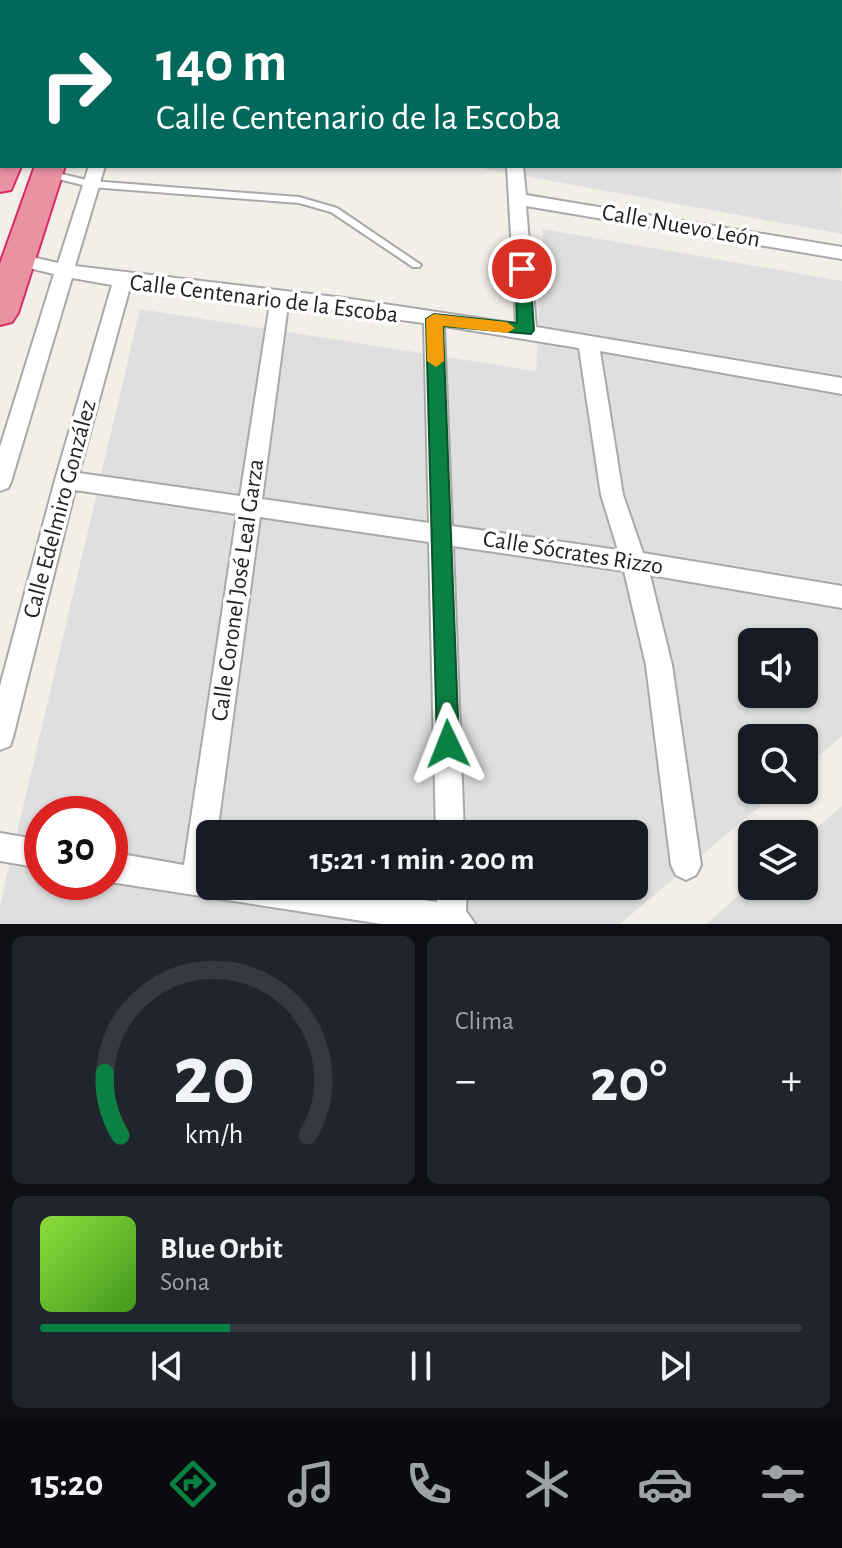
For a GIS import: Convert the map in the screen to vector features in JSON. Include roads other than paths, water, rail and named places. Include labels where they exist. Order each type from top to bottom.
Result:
[{"type":"highway","points":[[0,313],[48,170]]},
{"type":"street","points":[[515,168],[526,330]]},
{"type":"street","points":[[0,482],[94,175]]},
{"type":"street","name":"Calle Nuevo León","points":[[519,199],[842,253]]},
{"type":"street","name":"Calle Centenario de la Escoba","points":[[19,260],[122,282],[280,297],[526,330],[842,386]]},
{"type":"street","name":"Calle Edelmiro González","points":[[0,737],[66,480],[122,282]]},
{"type":"street","name":"Calle Coronel José Leal Garza","points":[[216,820],[250,505],[280,297]]},
{"type":"street","points":[[434,319],[450,820]]},
{"type":"street","points":[[588,341],[612,495],[659,665],[686,865]]},
{"type":"street","name":"Calle Sócrates Rizzo","points":[[66,480],[443,533],[842,597]]},
{"type":"street","points":[[0,847],[24,851]]},
{"type":"street","points":[[128,870],[196,882]]},
{"type":"street","points":[[313,900],[455,922],[453,900]]},
{"type":"lane","points":[[48,170],[299,200],[334,210],[416,265]]}]
